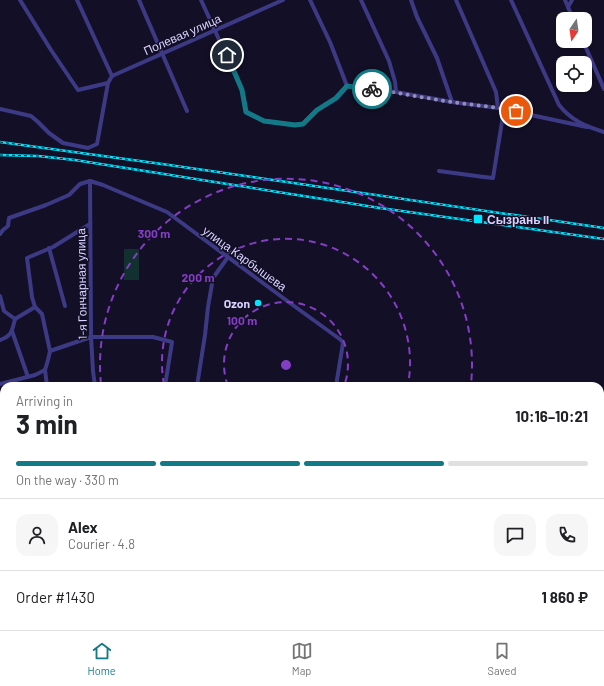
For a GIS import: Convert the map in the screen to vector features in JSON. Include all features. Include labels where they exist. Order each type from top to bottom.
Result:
[{"type":"street","points":[[20,0],[78,90],[108,83]]},
{"type":"street","points":[[0,109],[31,116],[49,133],[63,143],[88,148],[97,144],[108,83],[112,76],[78,0]]},
{"type":"street","points":[[139,0],[188,111]]},
{"type":"street","points":[[201,0],[242,90],[246,112],[264,121],[295,125],[303,124],[317,110],[336,98],[347,86]]},
{"type":"street","name":"Полевая улица","points":[[112,76],[283,0]]},
{"type":"street","points":[[310,0],[330,42],[347,86]]},
{"type":"street","points":[[361,0],[388,61],[395,82],[396,92]]},
{"type":"street","points":[[411,0],[417,17],[437,58],[452,102]]},
{"type":"street","points":[[456,0],[496,92],[498,108]]},
{"type":"street","points":[[511,0],[559,105],[573,120],[604,132]]},
{"type":"street","points":[[565,0],[570,12]]},
{"type":"street","points":[[568,7],[572,0]]},
{"type":"street","points":[[586,48],[604,89]]},
{"type":"street","points":[[347,86],[498,108],[587,126]]},
{"type":"street","points":[[439,171],[493,178],[504,109]]},
{"type":"street","points":[[0,234],[8,226],[9,218],[69,195],[80,184],[90,181]]},
{"type":"street","name":"1-я Гончарная улица","points":[[90,181],[91,337],[94,382]]},
{"type":"street","name":"улица Карбышева","points":[[90,181],[167,212],[341,340],[343,343],[337,382]]},
{"type":"street","points":[[46,382],[45,370],[50,351],[42,314],[35,307],[32,297],[27,258],[50,248],[90,224]]},
{"type":"street","name":"1-я Гончарная улица","points":[[50,248],[65,306]]},
{"type":"street","points":[[198,382],[208,307],[214,278],[228,257]]},
{"type":"street","points":[[0,296],[4,311],[15,320]]},
{"type":"street","points":[[0,340],[7,338],[12,331],[15,320],[35,307]]},
{"type":"street","points":[[12,331],[28,377]]},
{"type":"street","points":[[50,351],[91,337],[153,337],[172,342],[166,382]]},
{"type":"street","points":[[10,382],[45,370]]},
{"type":"green space","points":[[124,249],[139,249],[139,280],[124,280]]},
{"type":"railway","points":[[0,142],[604,228]]},
{"type":"railway","points":[[0,155],[38,156],[75,160],[380,208],[604,239]]},
{"type":"way so far","points":[[372,89],[516,111]]},
{"type":"place","name":"Сызрань II","points":[[478,219]]},
{"type":"place","name":"Ozon","points":[[258,303]]},
{"type":"route","points":[[227,55],[242,90],[246,112],[264,121],[295,125],[303,124],[317,110],[336,98],[347,86],[372,89]]}]
